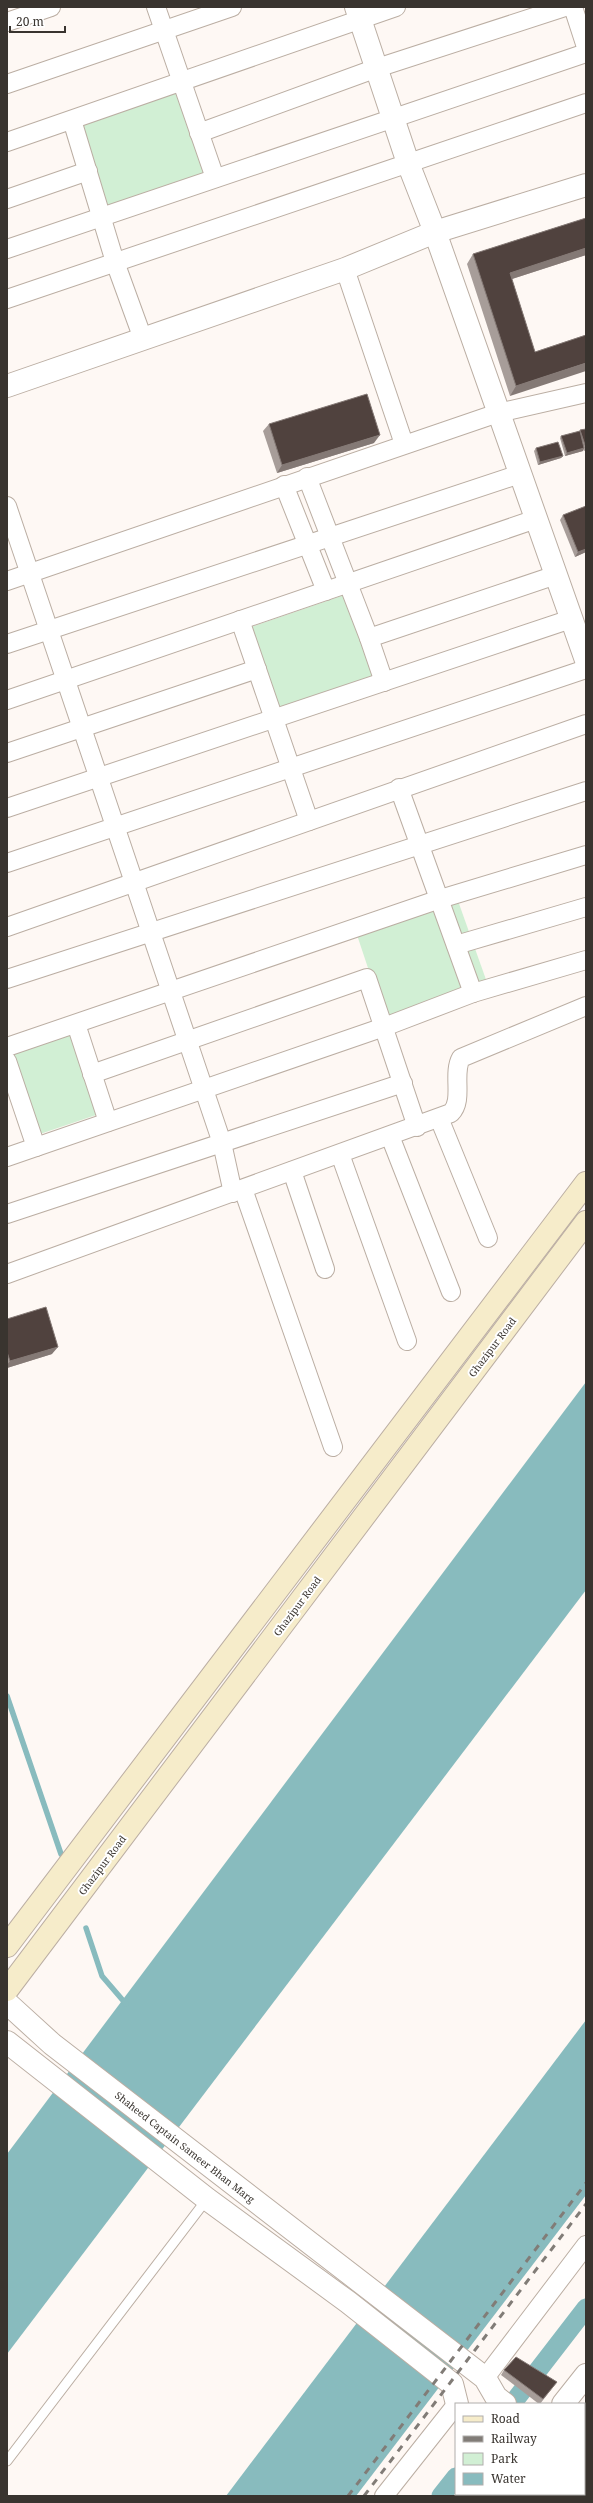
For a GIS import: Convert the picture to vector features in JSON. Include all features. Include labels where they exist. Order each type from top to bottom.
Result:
[{"type":"main road","points":[[7,1946],[586,1183]]},
{"type":"main road","name":"Ghazipur Road","points":[[7,1990],[586,1222]]},
{"type":"street","points":[[7,22],[30,10],[51,7]]},
{"type":"street","points":[[156,7],[215,178]]},
{"type":"street","points":[[7,84],[232,7]]},
{"type":"street","points":[[7,142],[182,82],[358,13],[396,7]]},
{"type":"street","points":[[199,133],[377,68],[565,7]]},
{"type":"street","points":[[573,7],[586,47]]},
{"type":"street","points":[[358,13],[408,163],[435,232],[586,660]]},
{"type":"street","points":[[7,249],[586,53]]},
{"type":"street","points":[[7,299],[586,103]]},
{"type":"street","points":[[72,120],[115,262],[143,339]]},
{"type":"street","points":[[7,199],[88,171]]},
{"type":"street","points":[[7,386],[345,269],[435,232],[586,185]]},
{"type":"street","points":[[345,269],[404,444]]},
{"type":"street","points":[[7,581],[307,477],[498,413],[586,393]]},
{"type":"street","points":[[7,644],[520,474]]},
{"type":"street","points":[[307,477],[369,638],[384,682]]},
{"type":"street","points":[[284,486],[326,591]]},
{"type":"street","points":[[7,506],[238,1191],[333,1447]]},
{"type":"street","points":[[7,700],[536,519]]},
{"type":"street","points":[[369,638],[556,575]]},
{"type":"street","points":[[7,808],[571,619]]},
{"type":"street","points":[[240,620],[309,821]]},
{"type":"street","points":[[7,753],[257,669]]},
{"type":"street","points":[[7,863],[586,669]]},
{"type":"street","points":[[7,927],[135,884],[399,788],[586,724]]},
{"type":"street","points":[[399,788],[421,843],[473,993]]},
{"type":"street","points":[[7,979],[421,843],[586,791]]},
{"type":"street","points":[[7,1048],[440,898],[586,855]]},
{"type":"street","points":[[456,945],[586,907]]},
{"type":"street","points":[[7,1157],[384,1027],[473,993],[586,960]]},
{"type":"street","points":[[92,1074],[367,978],[417,1127]]},
{"type":"street","points":[[7,1274],[417,1127],[451,1113],[456,1106],[458,1066],[461,1058],[586,1006]]},
{"type":"street","points":[[76,1024],[108,1122]]},
{"type":"street","points":[[7,1061],[13,1102],[36,1147]]},
{"type":"street","points":[[7,1214],[403,1084]]},
{"type":"street","points":[[440,1118],[488,1238]]},
{"type":"street","points":[[390,1136],[451,1292]]},
{"type":"street","points":[[340,1154],[406,1341]]},
{"type":"street","points":[[292,1171],[325,1269]]},
{"type":"street","name":"Shaheed Captain Sameer Bhan Marg","points":[[7,2003],[52,2044],[477,2372]]},
{"type":"street","points":[[7,2042],[207,2199],[348,2302],[455,2398],[384,2496]]},
{"type":"street","points":[[501,2400],[477,2372],[586,2245]]},
{"type":"street","points":[[564,2403],[586,2375]]},
{"type":"lane","points":[[7,2461],[207,2199]]},
{"type":"green space","points":[[179,89],[211,179],[107,213],[77,123]]},
{"type":"green space","points":[[350,593],[382,684],[278,718],[248,628]]},
{"type":"green space","points":[[457,898],[489,988],[386,1022],[356,932]]},
{"type":"green space","points":[[72,1032],[99,1114],[40,1134],[13,1051]]},
{"type":"water","points":[[586,1382],[586,1590],[7,2354],[7,2154]]},
{"type":"water","points":[[586,2020],[586,2195],[356,2496],[226,2496]]},
{"type":"building","points":[[586,218],[586,248],[510,273],[535,352],[586,335],[586,363],[516,386],[473,254]]},
{"type":"building","points":[[367,394],[380,435],[282,465],[269,424]]},
{"type":"building","points":[[586,429],[586,448],[580,430]]},
{"type":"building","points":[[580,431],[584,448],[567,453],[561,436]]},
{"type":"building","points":[[558,442],[563,456],[540,462],[536,448]]},
{"type":"building","points":[[586,506],[586,549],[578,552],[563,515]]},
{"type":"building","points":[[46,1307],[58,1347],[10,1361],[7,1352],[7,1319]]},
{"type":"building","points":[[516,2357],[557,2382],[543,2399],[504,2370]]},
{"type":"waterway","points":[[7,1696],[61,1854]]},
{"type":"waterway","points":[[86,1928],[102,1976],[126,2004]]},
{"type":"waterway","points":[[513,2403],[586,2308]]},
{"type":"waterway","points":[[441,2496],[455,2478]]},
{"type":"railway","points":[[348,2496],[586,2183]]},
{"type":"railway","points":[[364,2496],[586,2204]]}]
